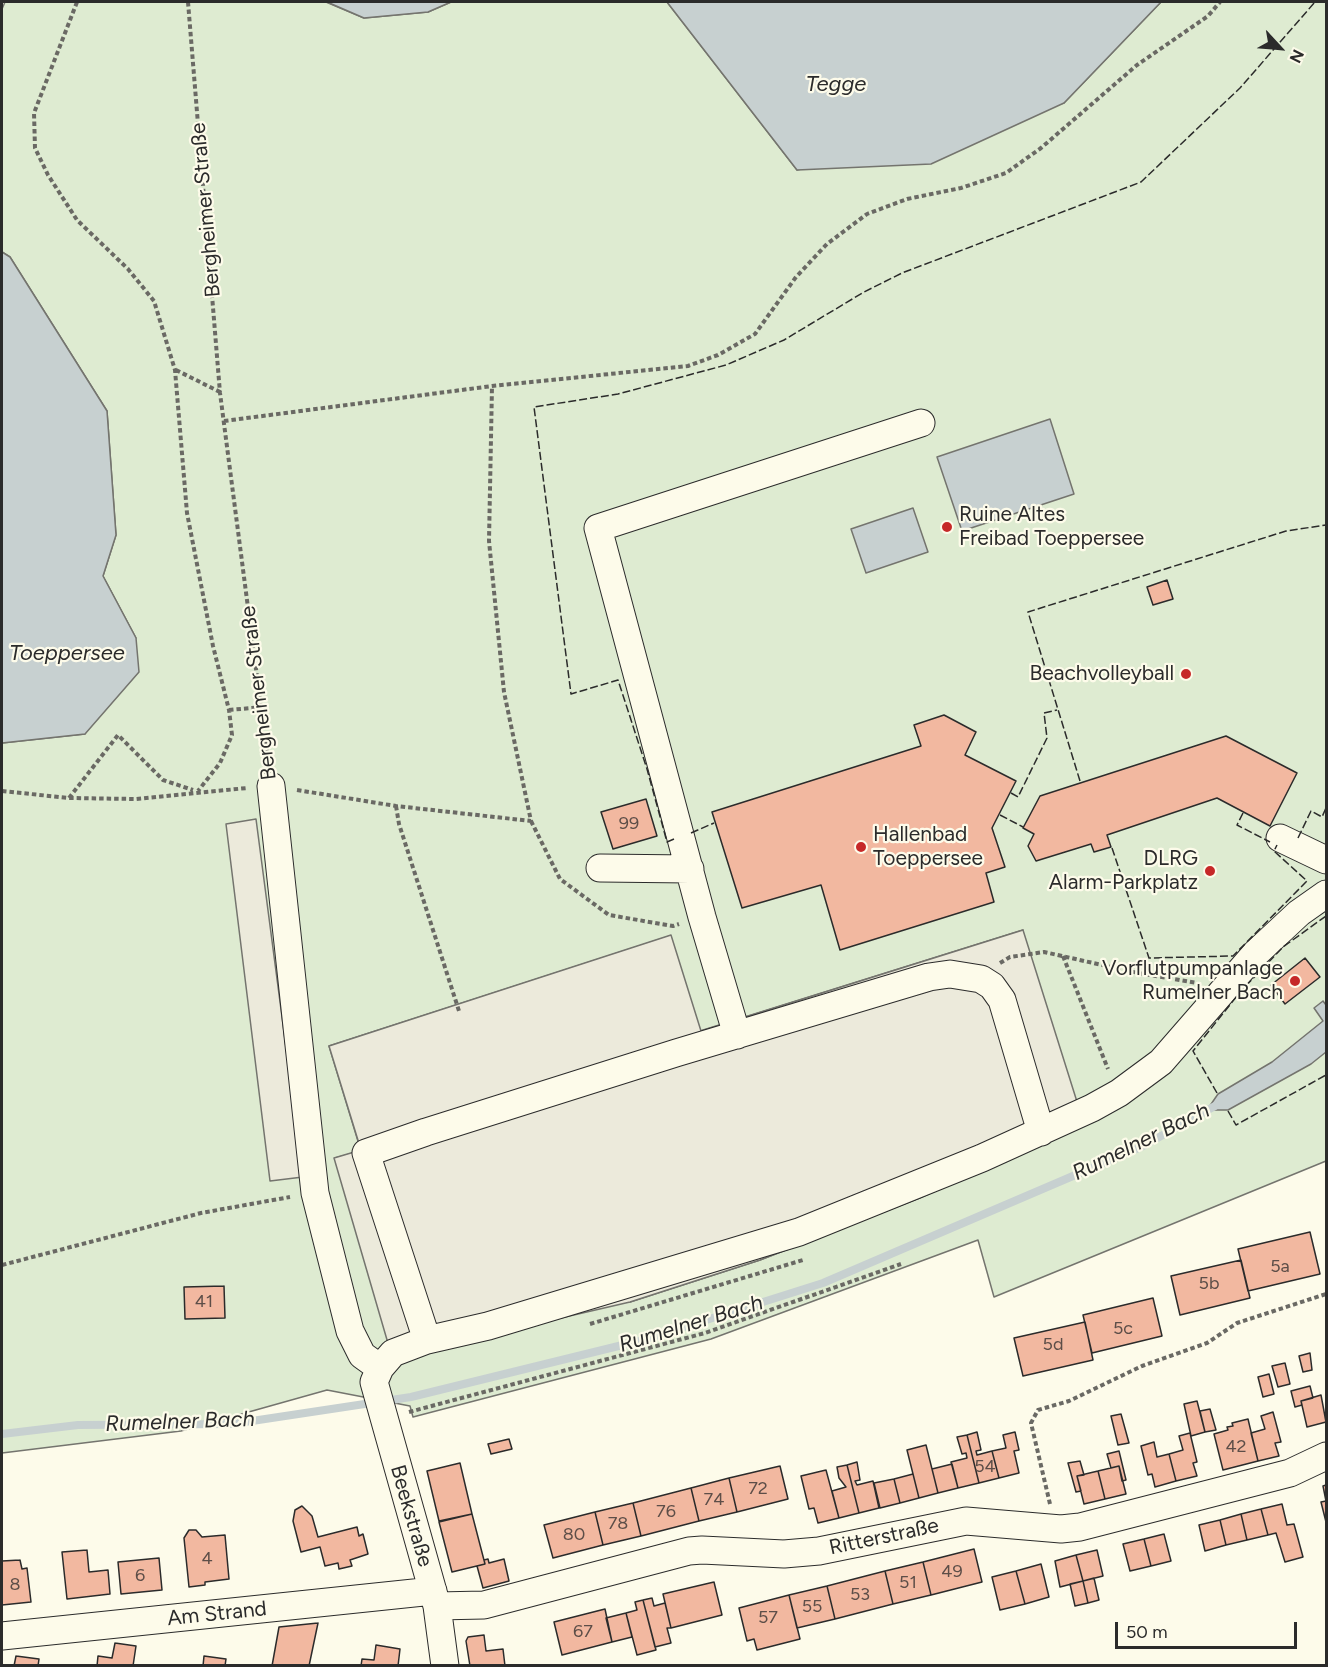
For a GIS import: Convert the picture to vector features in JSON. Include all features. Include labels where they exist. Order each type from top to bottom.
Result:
[{"type":"street","points":[[737,1035],[598,528],[921,423]]},
{"type":"street","name":"Bergheimer Straße","points":[[271,786],[315,1193],[350,1331],[362,1356],[377,1375]]},
{"type":"street","points":[[1280,838],[1326,860]]},
{"type":"street","points":[[600,868],[690,869]]},
{"type":"street","points":[[377,1375],[393,1353],[427,1340],[488,1326],[799,1232],[1041,1132],[1119,1093],[1161,1062],[1255,954],[1292,920],[1326,894]]},
{"type":"street","points":[[427,1340],[366,1153],[737,1035],[929,977],[950,974],[981,979],[992,987],[1002,1000],[1041,1132]]},
{"type":"street","name":"Beekstraße","points":[[377,1375],[382,1419],[435,1598],[445,1665]]},
{"type":"street","name":"Ritterstraße","points":[[435,1598],[484,1605],[689,1551],[784,1554],[809,1552],[966,1521],[1056,1529],[1080,1527],[1290,1473],[1326,1456]]},
{"type":"street","name":"Am Strand","points":[[2,1636],[435,1598]]},
{"type":"path","points":[[77,2],[34,113],[35,148],[48,176],[77,220],[128,269],[154,301],[175,370],[187,513],[213,646],[229,710],[232,735],[220,763],[197,791]]},
{"type":"path","name":"Bergheimer Straße","points":[[188,2],[220,393],[263,707],[271,786]]},
{"type":"path","points":[[224,421],[492,386],[688,366],[718,355],[755,334],[796,277],[827,244],[867,214],[907,199],[961,188],[1005,173],[1041,148],[1137,65],[1208,16],[1220,2]]},
{"type":"path","points":[[175,370],[220,393]]},
{"type":"path","points":[[2,791],[69,798],[136,799],[197,791],[271,786],[396,806],[531,821],[504,692],[489,541],[492,386]]},
{"type":"path","points":[[229,710],[263,707]]},
{"type":"path","points":[[69,798],[118,735],[163,780],[197,791]]},
{"type":"path","points":[[396,806],[399,824],[459,1011]]},
{"type":"path","points":[[981,979],[1010,957],[1044,952],[1146,975],[1227,985]]},
{"type":"path","points":[[1063,956],[1119,1093]]},
{"type":"path","points":[[2,1265],[201,1213],[315,1193]]},
{"type":"path","points":[[382,1419],[705,1333],[901,1264]]},
{"type":"path","points":[[1056,1529],[1031,1423],[1038,1410],[1069,1401],[1142,1366],[1207,1343],[1237,1323],[1326,1294]]},
{"type":"green space","points":[[5,2],[326,2],[364,18],[428,12],[451,2],[667,2],[797,170],[1064,103],[1161,2],[1326,2],[1326,1161],[994,1297],[978,1240],[711,1339],[413,1417],[410,1406],[327,1390],[181,1431],[2,1453],[2,743],[85,734],[136,638],[103,576],[116,535],[107,411],[10,257],[2,252],[2,9]],"holes":[[[1023,930],[922,1197],[760,1260],[630,1302],[335,1158],[361,1151],[329,1046],[670,936],[700,1031]]]},
{"type":"shaded area","points":[[256,819],[303,1177],[270,1181],[226,824]]},
{"type":"shaded area","points":[[1023,930],[1084,1124],[922,1197],[760,1260],[630,1302],[392,1357],[334,1158],[361,1150],[329,1046],[671,935],[701,1031]]},
{"type":"water","points":[[327,2],[451,2],[428,12],[364,18]]},
{"type":"water","name":"Tegge","points":[[667,2],[1161,2],[1064,103],[931,164],[797,170]]},
{"type":"water","name":"Toeppersee","points":[[2,252],[10,257],[107,411],[116,535],[103,576],[136,638],[139,672],[85,734],[2,743]]},
{"type":"water","points":[[1050,419],[1074,494],[962,531],[937,457]]},
{"type":"water","points":[[913,508],[928,552],[866,573],[851,529]]},
{"type":"water","points":[[1323,1001],[1326,1005],[1326,1052],[1311,1064],[1228,1110],[1207,1110],[1218,1094],[1272,1062],[1323,1021],[1314,1008]]},
{"type":"building","points":[[1167,580],[1173,599],[1153,605],[1147,587]]},
{"type":"building","name":"Hallenbad Toeppersee","points":[[944,715],[976,732],[965,755],[1016,781],[992,828],[1005,867],[986,873],[994,902],[840,950],[821,885],[742,908],[712,812],[921,746],[914,725]]},
{"type":"building","points":[[1226,736],[1297,773],[1270,826],[1217,798],[1107,835],[1111,847],[1094,852],[1091,844],[1036,861],[1028,846],[1034,834],[1023,828],[1040,796]]},
{"type":"building","points":[[646,799],[657,836],[613,849],[601,812]]},
{"type":"building","name":"Vorflutpumpanlage Rumelner Bach","points":[[1305,958],[1320,977],[1285,1004],[1271,985]]},
{"type":"building","points":[[1310,1232],[1320,1274],[1248,1291],[1238,1249]]},
{"type":"building","points":[[1241,1260],[1250,1298],[1180,1315],[1171,1276]]},
{"type":"building","points":[[224,1286],[225,1318],[185,1319],[184,1287]]},
{"type":"building","points":[[1153,1298],[1162,1336],[1092,1353],[1083,1315]]},
{"type":"building","points":[[1085,1322],[1093,1360],[1023,1376],[1014,1338]]},
{"type":"building","points":[[1310,1353],[1312,1370],[1303,1372],[1299,1356]]},
{"type":"building","points":[[1285,1363],[1290,1384],[1278,1387],[1272,1366]]},
{"type":"building","points":[[1269,1374],[1274,1394],[1263,1397],[1258,1377]]},
{"type":"building","points":[[1310,1386],[1313,1398],[1301,1401],[1302,1405],[1295,1407],[1291,1391]]},
{"type":"building","points":[[1321,1395],[1326,1422],[1307,1427],[1301,1401]]},
{"type":"building","points":[[1197,1401],[1205,1432],[1191,1436],[1184,1404]]},
{"type":"building","points":[[1210,1409],[1216,1430],[1205,1432],[1200,1411]]},
{"type":"building","points":[[1273,1412],[1281,1442],[1275,1443],[1279,1456],[1258,1461],[1251,1433],[1265,1429],[1261,1416]]},
{"type":"building","points":[[1121,1414],[1129,1443],[1118,1445],[1111,1416]]},
{"type":"building","points":[[1248,1419],[1258,1461],[1223,1470],[1214,1434],[1228,1430],[1227,1427],[1233,1426],[1232,1423]]},
{"type":"building","points":[[977,1432],[981,1450],[976,1451],[977,1455],[992,1451],[999,1478],[979,1483],[967,1435]]},
{"type":"building","points":[[1015,1432],[1019,1450],[1014,1451],[1019,1473],[999,1478],[992,1451],[1006,1448],[1003,1435]]},
{"type":"building","points":[[1190,1433],[1197,1462],[1193,1463],[1197,1476],[1176,1481],[1169,1454],[1183,1450],[1179,1436]]},
{"type":"building","points":[[967,1435],[979,1483],[958,1488],[951,1462],[967,1458],[966,1453],[962,1454],[957,1437]]},
{"type":"building","points":[[509,1439],[512,1449],[491,1454],[488,1444]]},
{"type":"building","points":[[1154,1442],[1157,1457],[1169,1454],[1176,1481],[1155,1487],[1152,1474],[1148,1475],[1141,1446]]},
{"type":"building","points":[[926,1445],[938,1493],[919,1498],[907,1450]]},
{"type":"building","points":[[1119,1451],[1126,1480],[1122,1481],[1119,1466],[1111,1468],[1107,1454]]},
{"type":"building","points":[[1080,1461],[1084,1475],[1077,1476],[1081,1491],[1076,1492],[1068,1463]]},
{"type":"building","points":[[857,1462],[860,1480],[855,1481],[857,1485],[873,1481],[879,1508],[859,1513],[847,1465]]},
{"type":"building","points":[[460,1463],[472,1514],[439,1521],[427,1471]]},
{"type":"building","points":[[952,1464],[958,1488],[938,1493],[932,1469]]},
{"type":"building","points":[[847,1465],[859,1513],[839,1518],[832,1491],[846,1487],[839,1478],[837,1467]]},
{"type":"building","points":[[780,1466],[788,1499],[737,1512],[729,1478]]},
{"type":"building","points":[[1119,1466],[1126,1494],[1105,1499],[1098,1471]]},
{"type":"building","points":[[826,1470],[839,1518],[818,1523],[814,1508],[809,1509],[801,1476]]},
{"type":"building","points":[[1098,1471],[1105,1499],[1084,1504],[1077,1476]]},
{"type":"building","points":[[913,1474],[919,1498],[900,1503],[894,1479]]},
{"type":"building","points":[[729,1478],[737,1512],[699,1521],[691,1488]]},
{"type":"building","points":[[894,1479],[900,1503],[880,1508],[874,1483]]},
{"type":"building","points":[[1326,1485],[1326,1501],[1323,1486]]},
{"type":"building","points":[[691,1488],[699,1521],[641,1536],[633,1503]]},
{"type":"building","points":[[1326,1501],[1326,1522],[1321,1502]]},
{"type":"building","points":[[633,1503],[641,1536],[603,1545],[595,1512]]},
{"type":"building","points":[[1282,1504],[1287,1525],[1294,1524],[1303,1557],[1285,1562],[1276,1533],[1268,1535],[1261,1509]]},
{"type":"building","points":[[302,1506],[312,1516],[318,1537],[357,1527],[359,1536],[363,1534],[368,1554],[350,1560],[352,1566],[339,1569],[338,1563],[325,1566],[320,1547],[301,1552],[293,1521],[295,1510]]},
{"type":"building","points":[[1261,1509],[1268,1535],[1247,1540],[1241,1514]]},
{"type":"building","points":[[595,1512],[603,1545],[553,1558],[544,1525]]},
{"type":"building","points":[[472,1514],[485,1564],[452,1572],[439,1522]]},
{"type":"building","points":[[1241,1514],[1247,1540],[1226,1545],[1220,1520]]},
{"type":"building","points":[[1220,1520],[1226,1545],[1205,1551],[1199,1525]]},
{"type":"building","points":[[189,1530],[196,1530],[202,1537],[225,1535],[229,1579],[189,1587],[184,1538]]},
{"type":"building","points":[[1164,1534],[1171,1561],[1151,1566],[1144,1539]]},
{"type":"building","points":[[1144,1539],[1151,1566],[1130,1571],[1123,1544]]},
{"type":"building","points":[[974,1549],[982,1582],[931,1595],[923,1562]]},
{"type":"building","points":[[87,1550],[89,1572],[108,1570],[110,1594],[67,1599],[62,1552]]},
{"type":"building","points":[[1097,1550],[1103,1576],[1083,1581],[1076,1555]]},
{"type":"building","points":[[1076,1555],[1083,1581],[1060,1587],[1055,1561]]},
{"type":"building","points":[[159,1558],[162,1590],[121,1594],[118,1562]]},
{"type":"building","points":[[488,1559],[489,1563],[504,1559],[509,1581],[483,1588],[477,1566],[485,1564],[484,1560]]},
{"type":"building","points":[[20,1560],[22,1569],[27,1568],[31,1602],[2,1605],[2,1561]]},
{"type":"building","points":[[923,1562],[931,1595],[893,1604],[885,1571]]},
{"type":"building","points":[[1041,1564],[1049,1597],[1025,1604],[1016,1571]]},
{"type":"building","points":[[885,1571],[893,1604],[835,1619],[827,1586]]},
{"type":"building","points":[[1016,1571],[1025,1604],[1000,1610],[992,1577]]},
{"type":"building","points":[[1094,1578],[1099,1600],[1088,1603],[1083,1581]]},
{"type":"building","points":[[1083,1581],[1088,1603],[1075,1606],[1070,1584]]},
{"type":"building","points":[[714,1582],[722,1615],[671,1628],[663,1594]]},
{"type":"building","points":[[827,1586],[835,1619],[797,1628],[789,1595]]},
{"type":"building","points":[[789,1595],[800,1639],[757,1650],[754,1639],[747,1641],[739,1608]]},
{"type":"building","points":[[652,1598],[654,1606],[665,1603],[671,1628],[667,1628],[671,1643],[655,1647],[643,1600]]},
{"type":"building","points":[[643,1600],[656,1650],[637,1655],[626,1613],[637,1610],[635,1602]]},
{"type":"building","points":[[605,1609],[612,1642],[562,1655],[554,1622]]},
{"type":"building","points":[[626,1613],[632,1637],[612,1642],[606,1618]]},
{"type":"building","points":[[318,1623],[309,1666],[272,1666],[279,1627]]},
{"type":"building","points":[[484,1635],[486,1651],[503,1649],[505,1666],[470,1666],[466,1641],[468,1637]]},
{"type":"building","points":[[115,1643],[136,1646],[133,1666],[97,1666],[98,1656],[112,1658]]},
{"type":"building","points":[[376,1645],[400,1649],[398,1666],[361,1666],[362,1659],[374,1660]]},
{"type":"building","points":[[16,1656],[39,1659],[38,1666],[14,1666]]},
{"type":"building","points":[[204,1656],[226,1659],[225,1666],[203,1666]]},
{"type":"waterway","name":"Rumelner Bach","points":[[2,1434],[78,1425],[232,1424],[411,1397],[643,1340],[823,1283],[1143,1146],[1215,1106]]},
{"type":"fence","points":[[674,839],[667,842],[647,769],[618,680],[571,694],[534,407],[618,394],[726,365],[784,340],[864,292],[902,273],[1141,182],[1240,88],[1315,2]]},
{"type":"fence","points":[[1080,781],[1028,612],[1286,531],[1326,525]]},
{"type":"fence","points":[[1011,793],[1018,797],[1047,738],[1044,713],[1057,710]]},
{"type":"fence","points":[[1298,838],[1311,811],[1322,817],[1326,808]]},
{"type":"fence","points":[[1243,813],[1237,825],[1270,842]]},
{"type":"fence","points":[[1000,815],[1023,827]]},
{"type":"fence","points":[[691,833],[714,823]]},
{"type":"fence","points":[[1112,848],[1149,958],[1233,956],[1307,881],[1274,851],[1277,845]]},
{"type":"fence","points":[[1217,1093],[1193,1051],[1241,991],[1283,947],[1326,916]]},
{"type":"fence","points":[[1228,1111],[1236,1125],[1326,1075]]},
{"type":"place","name":"Ruine Altes Freibad Toeppersee","points":[[947,527]]},
{"type":"place","name":"Beachvolleyball","points":[[1186,674]]},
{"type":"place","name":"Hallenbad Toeppersee","points":[[861,847]]},
{"type":"place","name":"DLRG Alarm-Parkplatz","points":[[1210,871]]},
{"type":"place","name":"Vorflutpumpanlage Rumelner Bach","points":[[1295,981]]}]
